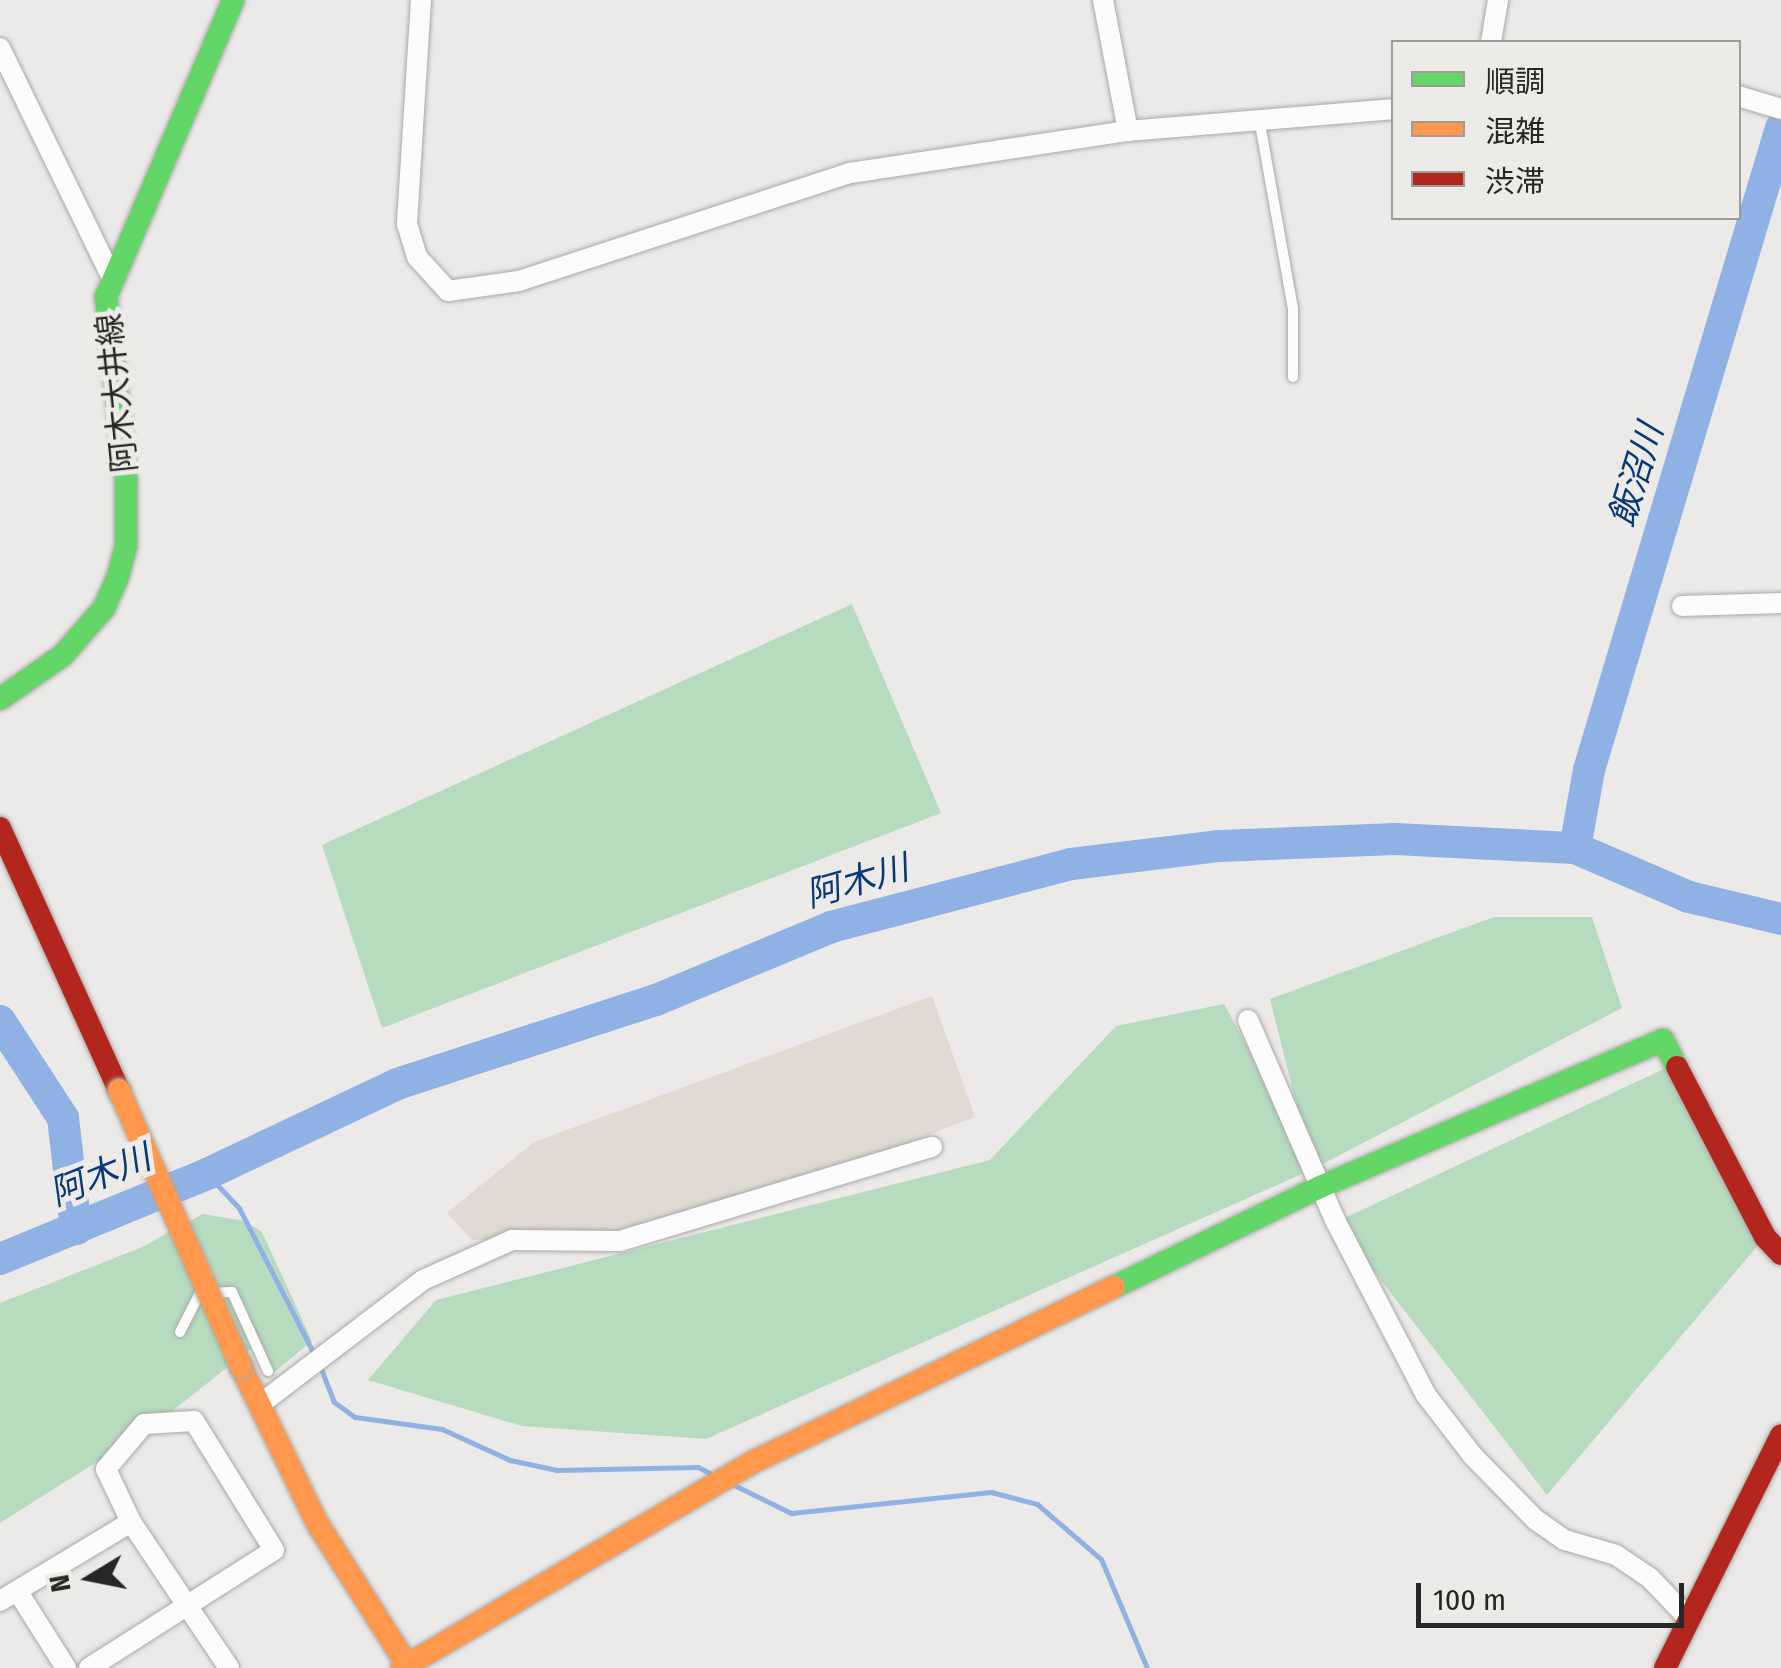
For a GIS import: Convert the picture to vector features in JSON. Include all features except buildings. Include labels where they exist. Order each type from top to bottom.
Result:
[{"type":"main road","name":"阿木大井線","points":[[0,699],[63,655],[104,608],[118,576],[127,509],[108,320],[111,276],[233,0]]},
{"type":"main road","points":[[0,828],[241,1366],[316,1523],[406,1667],[753,1462],[1320,1187],[1664,1040],[1765,1236],[1781,1254]]},
{"type":"main road","points":[[1665,1668],[1781,1435]]},
{"type":"street","points":[[421,0],[406,224],[417,257],[448,292],[519,280],[850,173],[1128,131],[1391,108]]},
{"type":"street","points":[[1103,0],[1128,131]]},
{"type":"street","points":[[1491,40],[1498,0]]},
{"type":"street","points":[[0,48],[111,276]]},
{"type":"street","points":[[1748,99],[1781,109]]},
{"type":"street","points":[[1682,606],[1781,603]]},
{"type":"street","points":[[1248,1020],[1320,1187],[1426,1395],[1472,1456],[1536,1520],[1566,1540],[1616,1555],[1650,1578],[1690,1620]]},
{"type":"street","points":[[259,1405],[326,1350],[423,1280],[512,1240],[620,1242],[932,1147]]},
{"type":"street","points":[[89,1668],[187,1605],[274,1550],[194,1421],[144,1424],[106,1469],[132,1522],[187,1605],[229,1668]]},
{"type":"street","points":[[66,1668],[9,1596],[132,1522]]},
{"type":"lane","points":[[1258,117],[1293,308],[1294,377]]},
{"type":"lane","points":[[180,1332],[200,1292],[232,1292],[268,1371]]},
{"type":"shaded area","points":[[932,996],[975,1117],[752,1202],[620,1241],[472,1240],[447,1213],[534,1142]]},
{"type":"green space","points":[[852,604],[941,813],[382,1028],[322,845]]},
{"type":"green space","points":[[1494,917],[1592,917],[1622,1008],[1313,1169],[706,1439],[522,1426],[368,1380],[436,1300],[990,1160],[1116,1026],[1224,1004],[1311,1163],[1270,999]]},
{"type":"green space","points":[[1666,1068],[1765,1237],[1547,1495],[1336,1222]]},
{"type":"green space","points":[[203,1214],[244,1221],[262,1232],[312,1341],[266,1379],[253,1347],[152,1427],[0,1523],[0,1303],[140,1248]]},
{"type":"waterway","name":"飯沼川","points":[[1575,848],[1589,770],[1781,128]]},
{"type":"waterway","name":"阿木川","points":[[0,1259],[207,1174],[397,1084],[656,1000],[831,927],[1071,864],[1220,846],[1395,839],[1575,848],[1689,897],[1781,919]]},
{"type":"waterway","points":[[0,1021],[63,1118],[76,1229]]},
{"type":"waterway","points":[[207,1174],[239,1208],[314,1354]]},
{"type":"waterway","points":[[319,1364],[334,1402],[355,1417],[442,1429],[510,1460],[557,1470],[698,1467],[710,1473]]},
{"type":"waterway","points":[[734,1485],[791,1513],[991,1492],[1037,1504],[1101,1559],[1147,1668]]},
{"type":"traffic: fast","points":[[0,699],[63,655],[104,608],[118,576],[126,546],[126,478],[106,297],[233,0]]},
{"type":"traffic: fast","points":[[1114,1287],[1320,1187],[1663,1040],[1677,1067]]},
{"type":"traffic: slow","points":[[119,1090],[241,1367]]},
{"type":"traffic: slow","points":[[402,1668],[753,1462],[1114,1287]]},
{"type":"traffic: slow","points":[[241,1367],[317,1523],[409,1668]]},
{"type":"traffic: jam","points":[[0,828],[119,1090]]},
{"type":"traffic: jam","points":[[1677,1067],[1765,1237],[1781,1254]]},
{"type":"traffic: jam","points":[[1665,1668],[1781,1435]]}]
